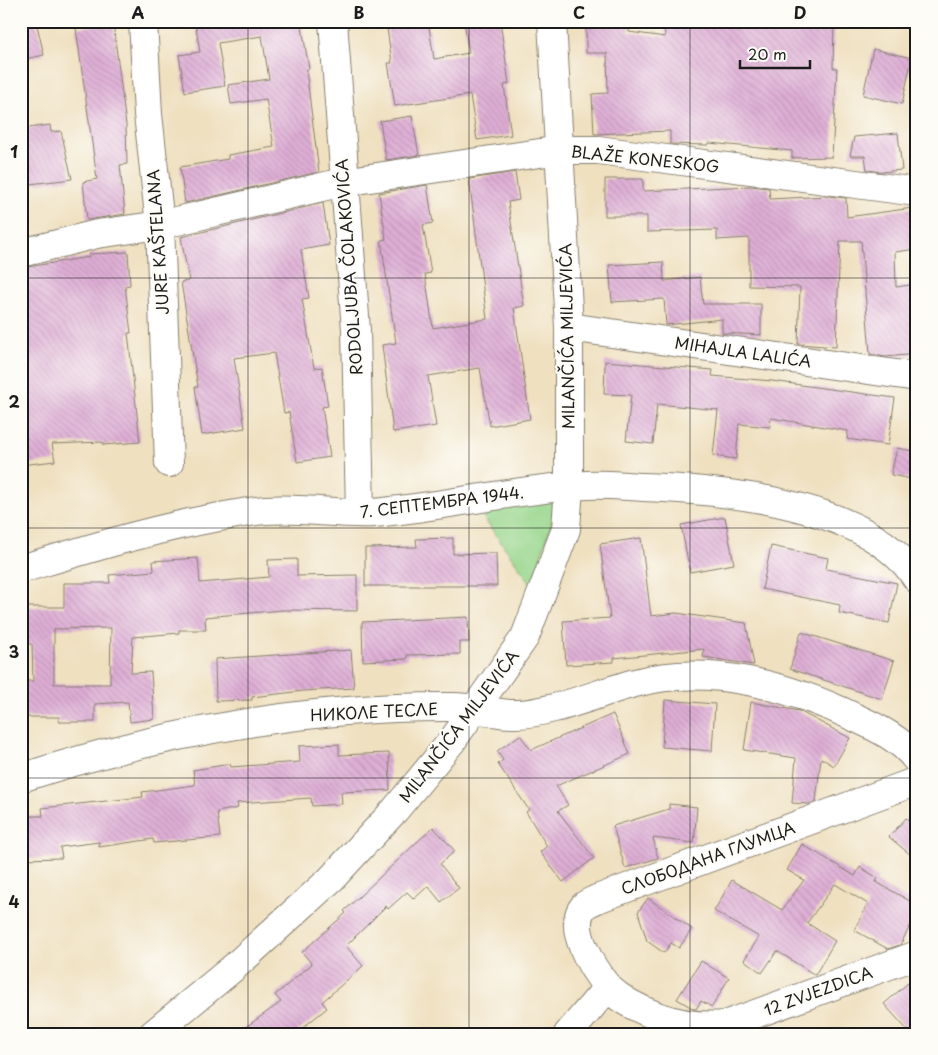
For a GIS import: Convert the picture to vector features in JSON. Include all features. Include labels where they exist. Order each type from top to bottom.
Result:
[{"type":"street","name":"JURE KAŠTELANA","points":[[143,21],[148,114],[160,225],[169,463]]},
{"type":"street","name":"RODOLJUBA ČOLAKOVIĆA","points":[[333,21],[343,182],[356,330],[360,513]]},
{"type":"street","name":"MILANČIĆA MILJEVIĆA","points":[[153,1034],[233,968],[331,879],[395,810],[477,708],[525,637],[566,529],[569,487],[569,327],[552,21]]},
{"type":"street","name":"BLAŽE KONESKOG","points":[[21,253],[97,234],[160,225],[343,182],[560,150],[598,150],[917,192]]},
{"type":"street","name":"MIHAJLA LALIĆA","points":[[569,327],[917,377]]},
{"type":"street","name":"7. СЕПТЕМБРА 1944.","points":[[21,569],[182,524],[267,510],[360,513],[588,485],[702,489],[755,497],[796,507],[835,520],[871,537],[896,554],[917,579]]},
{"type":"street","name":"НИКОЛЕ ТЕСЛЕ","points":[[21,778],[136,745],[212,728],[381,709],[477,708],[513,714],[540,710],[635,682],[689,676],[726,678],[777,687],[833,706],[877,727],[903,744],[917,760]]},
{"type":"street","name":"СЛОБОДАНА ГЛУМЦА","points":[[608,987],[581,943],[578,929],[580,913],[585,905],[917,781]]},
{"type":"street","name":"12 ZVJEZDICA","points":[[608,987],[625,1000],[656,1016],[691,1025],[725,1025],[917,955]]},
{"type":"street","points":[[568,1034],[608,987]]},
{"type":"green space","points":[[555,498],[552,522],[532,585],[475,506]]},
{"type":"building","points":[[21,21],[36,21],[44,55],[21,60]]},
{"type":"building","points":[[195,21],[301,21],[309,69],[306,70],[319,172],[185,203],[180,167],[228,159],[228,155],[274,147],[266,99],[231,104],[228,85],[269,79],[262,36],[218,43],[225,86],[185,92],[179,55],[200,52]]},
{"type":"building","points":[[386,21],[428,21],[434,59],[469,53],[464,21],[500,21],[509,84],[504,85],[511,135],[477,140],[470,95],[395,106],[388,63],[392,63]]},
{"type":"building","points":[[586,21],[629,21],[629,32],[665,37],[664,21],[834,22],[833,68],[837,68],[832,157],[792,158],[792,151],[709,143],[708,145],[670,144],[670,131],[594,134],[592,94],[608,93],[607,53],[586,53]]},
{"type":"building","points":[[113,23],[126,125],[127,164],[120,165],[125,214],[87,220],[83,182],[97,179],[76,28]]},
{"type":"building","points":[[873,49],[912,58],[902,104],[863,95]]},
{"type":"building","points":[[412,116],[419,155],[386,160],[380,121]]},
{"type":"building","points":[[50,125],[51,132],[61,131],[72,179],[21,185],[21,129]]},
{"type":"building","points":[[898,133],[902,170],[882,172],[867,170],[865,156],[850,156],[854,137]]},
{"type":"building","points":[[515,172],[519,200],[508,202],[524,306],[514,308],[530,419],[490,426],[480,368],[428,376],[436,426],[393,432],[382,345],[396,343],[381,240],[386,239],[379,193],[427,185],[433,223],[423,225],[431,273],[425,274],[433,328],[487,319],[469,179]]},
{"type":"building","points":[[605,179],[643,179],[643,191],[751,186],[769,188],[770,199],[829,196],[846,198],[847,217],[913,208],[917,249],[895,252],[896,287],[917,284],[917,354],[885,357],[870,354],[861,241],[840,241],[836,347],[798,344],[800,287],[749,286],[749,238],[717,240],[717,230],[647,232],[647,216],[605,216]]},
{"type":"building","points":[[323,203],[329,245],[301,250],[309,298],[302,299],[314,368],[322,367],[328,406],[322,407],[330,457],[297,462],[289,412],[284,413],[274,353],[234,358],[245,428],[202,435],[195,387],[198,387],[181,282],[189,281],[181,237]]},
{"type":"building","points":[[128,252],[130,285],[125,286],[131,333],[128,333],[140,442],[103,445],[103,442],[52,444],[55,461],[21,465],[21,268],[89,257],[89,254]]},
{"type":"building","points":[[663,262],[664,281],[700,277],[703,304],[761,304],[761,335],[722,333],[722,319],[666,325],[664,299],[612,302],[609,265]]},
{"type":"building","points":[[605,361],[713,370],[712,376],[772,381],[895,398],[888,445],[847,439],[848,431],[771,418],[770,427],[739,424],[736,459],[713,456],[718,410],[657,404],[653,444],[626,441],[631,395],[604,394]]},
{"type":"building","points":[[897,448],[917,452],[917,480],[891,475]]},
{"type":"building","points":[[725,517],[734,564],[690,572],[681,525]]},
{"type":"building","points":[[453,538],[453,554],[496,553],[497,586],[365,586],[365,548],[417,547],[416,539]]},
{"type":"building","points":[[641,538],[651,616],[676,613],[746,623],[754,665],[703,657],[704,649],[614,658],[614,662],[566,665],[563,621],[610,618],[600,544]]},
{"type":"building","points":[[771,546],[828,558],[826,569],[897,583],[889,623],[839,613],[840,605],[762,589]]},
{"type":"building","points":[[198,558],[200,583],[269,577],[268,560],[297,559],[297,576],[357,575],[357,611],[283,610],[205,617],[206,630],[179,630],[179,633],[133,637],[131,673],[151,672],[154,719],[130,722],[128,702],[95,704],[95,722],[59,722],[59,717],[21,717],[21,681],[33,681],[32,644],[21,644],[21,607],[64,607],[64,583],[110,583],[109,575],[154,571],[153,561]],"holes":[[[111,628],[110,684],[54,684],[54,629]]]},
{"type":"building","points":[[468,617],[469,642],[460,642],[460,654],[407,655],[407,659],[363,661],[362,622]]},
{"type":"building","points":[[801,632],[894,661],[882,699],[790,669]]},
{"type":"building","points":[[351,650],[354,688],[252,697],[252,700],[216,701],[215,659]]},
{"type":"building","points":[[665,700],[715,704],[712,751],[662,747]]},
{"type":"building","points":[[751,702],[799,711],[850,738],[834,766],[821,758],[816,801],[809,804],[792,803],[796,758],[744,750]]},
{"type":"building","points":[[613,714],[630,754],[556,786],[568,805],[558,811],[594,858],[563,882],[540,852],[547,846],[526,812],[529,810],[498,764],[503,760],[497,751],[520,735],[531,750]]},
{"type":"building","points":[[339,744],[339,755],[389,753],[390,790],[341,792],[342,804],[312,806],[311,798],[237,803],[238,808],[217,812],[220,837],[154,843],[153,839],[99,847],[99,842],[60,847],[62,858],[21,859],[21,816],[43,816],[42,808],[143,797],[142,792],[195,785],[193,770],[230,764],[231,767],[300,762],[299,746]]},
{"type":"building","points":[[669,804],[697,807],[694,843],[653,838],[658,858],[625,868],[613,826],[669,809]]},
{"type":"building","points":[[906,818],[917,827],[917,860],[889,837]]},
{"type":"building","points":[[433,827],[455,851],[440,864],[459,888],[441,902],[428,886],[414,899],[407,892],[388,909],[386,906],[346,946],[363,966],[322,1002],[327,1008],[295,1034],[236,1034],[281,1002],[275,995],[312,964],[302,952],[346,913],[344,911]]},
{"type":"building","points":[[802,844],[855,876],[860,867],[878,878],[876,882],[917,905],[917,914],[900,945],[888,949],[854,930],[868,904],[835,884],[807,923],[835,941],[815,975],[777,951],[762,973],[744,960],[759,937],[714,911],[732,880],[782,910],[804,880],[787,870]]},
{"type":"building","points":[[648,898],[692,929],[679,948],[671,943],[664,953],[647,941],[638,912]]},
{"type":"building","points":[[701,961],[729,978],[712,1007],[701,1001],[696,1009],[694,1009],[677,999]]},
{"type":"building","points":[[908,983],[917,994],[917,1034],[911,1034],[884,1004]]}]
